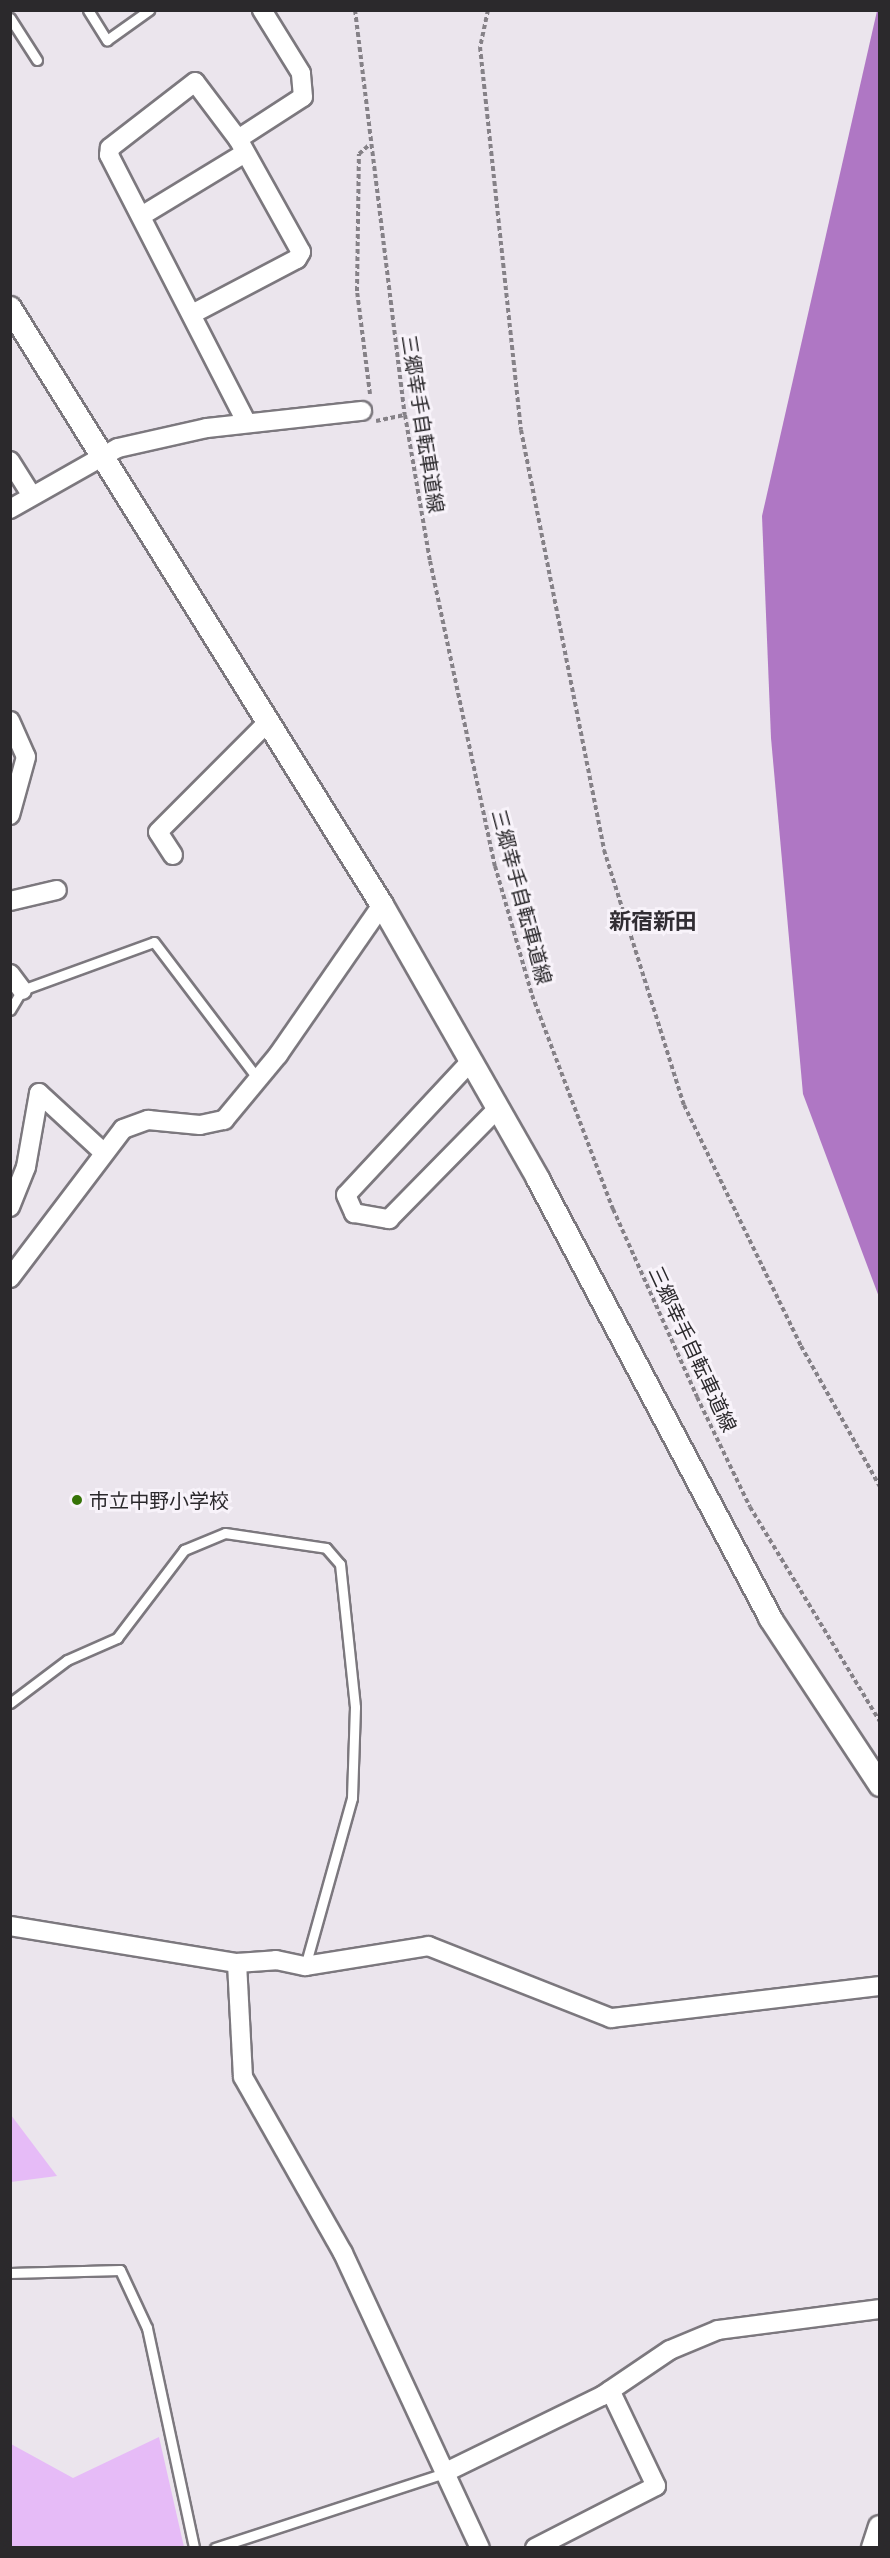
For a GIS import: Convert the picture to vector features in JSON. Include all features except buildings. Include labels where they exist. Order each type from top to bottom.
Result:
[{"type":"street","points":[[143,215],[241,146],[303,97],[301,73],[262,10]]},
{"type":"street","points":[[194,313],[297,259],[301,252],[241,146],[195,82],[116,143],[109,155],[194,313],[247,423]]},
{"type":"street","points":[[10,308],[105,456],[382,905],[498,1108],[770,1618],[879,1785]]},
{"type":"street","points":[[10,509],[105,456],[141,443],[247,423],[368,412]]},
{"type":"street","points":[[10,461],[32,496]]},
{"type":"street","points":[[10,721],[26,757],[10,815]]},
{"type":"street","points":[[173,855],[158,832],[268,722]]},
{"type":"street","points":[[10,901],[57,890]]},
{"type":"street","points":[[10,1278],[123,1129],[148,1120],[200,1125],[224,1120],[258,1079],[382,905]]},
{"type":"street","points":[[10,974],[22,990]]},
{"type":"street","points":[[471,1061],[346,1195],[354,1213],[389,1219],[498,1108]]},
{"type":"street","points":[[10,1207],[26,1167],[39,1093],[104,1153]]},
{"type":"street","points":[[10,1926],[237,1963],[276,1960],[305,1966],[428,1946],[610,2018],[879,1986]]},
{"type":"street","points":[[237,1963],[243,2077],[343,2253],[480,2547]]},
{"type":"street","points":[[444,2473],[610,2390],[670,2350],[718,2330],[879,2309]]},
{"type":"street","points":[[535,2547],[656,2486],[610,2390]]},
{"type":"street","points":[[873,2547],[879,2527]]},
{"type":"lane","points":[[88,10],[107,40],[149,10]]},
{"type":"lane","points":[[10,18],[37,60]]},
{"type":"lane","points":[[10,1010],[22,990],[154,942],[258,1079]]},
{"type":"lane","points":[[10,1703],[67,1660],[117,1638],[184,1550],[225,1533],[326,1548],[340,1564],[354,1695],[352,1798],[305,1966]]},
{"type":"lane","points":[[10,2273],[120,2270],[147,2328],[194,2547]]},
{"type":"lane","points":[[215,2547],[444,2473]]},
{"type":"path","name":"三郷幸手自転車道線","points":[[355,10],[405,416],[464,731],[495,866],[570,1104],[750,1507],[879,1722]]},
{"type":"path","points":[[488,10],[480,47],[521,430],[604,850],[684,1106],[801,1346],[879,1486]]},
{"type":"path","points":[[370,144],[359,154],[357,291],[368,412],[405,416]]},
{"type":"shaded area","points":[[877,11],[880,11],[879,1297],[803,1094],[771,738],[762,516]]},
{"type":"shaded area","points":[[11,2115],[57,2176],[11,2182]]},
{"type":"shaded area","points":[[159,2437],[184,2547],[11,2547],[11,2444],[73,2478]]},
{"type":"place","name":"市立中野小学校","points":[[77,1500]]},
{"type":"district","name":"新宿新田","points":[[653,921]]}]
